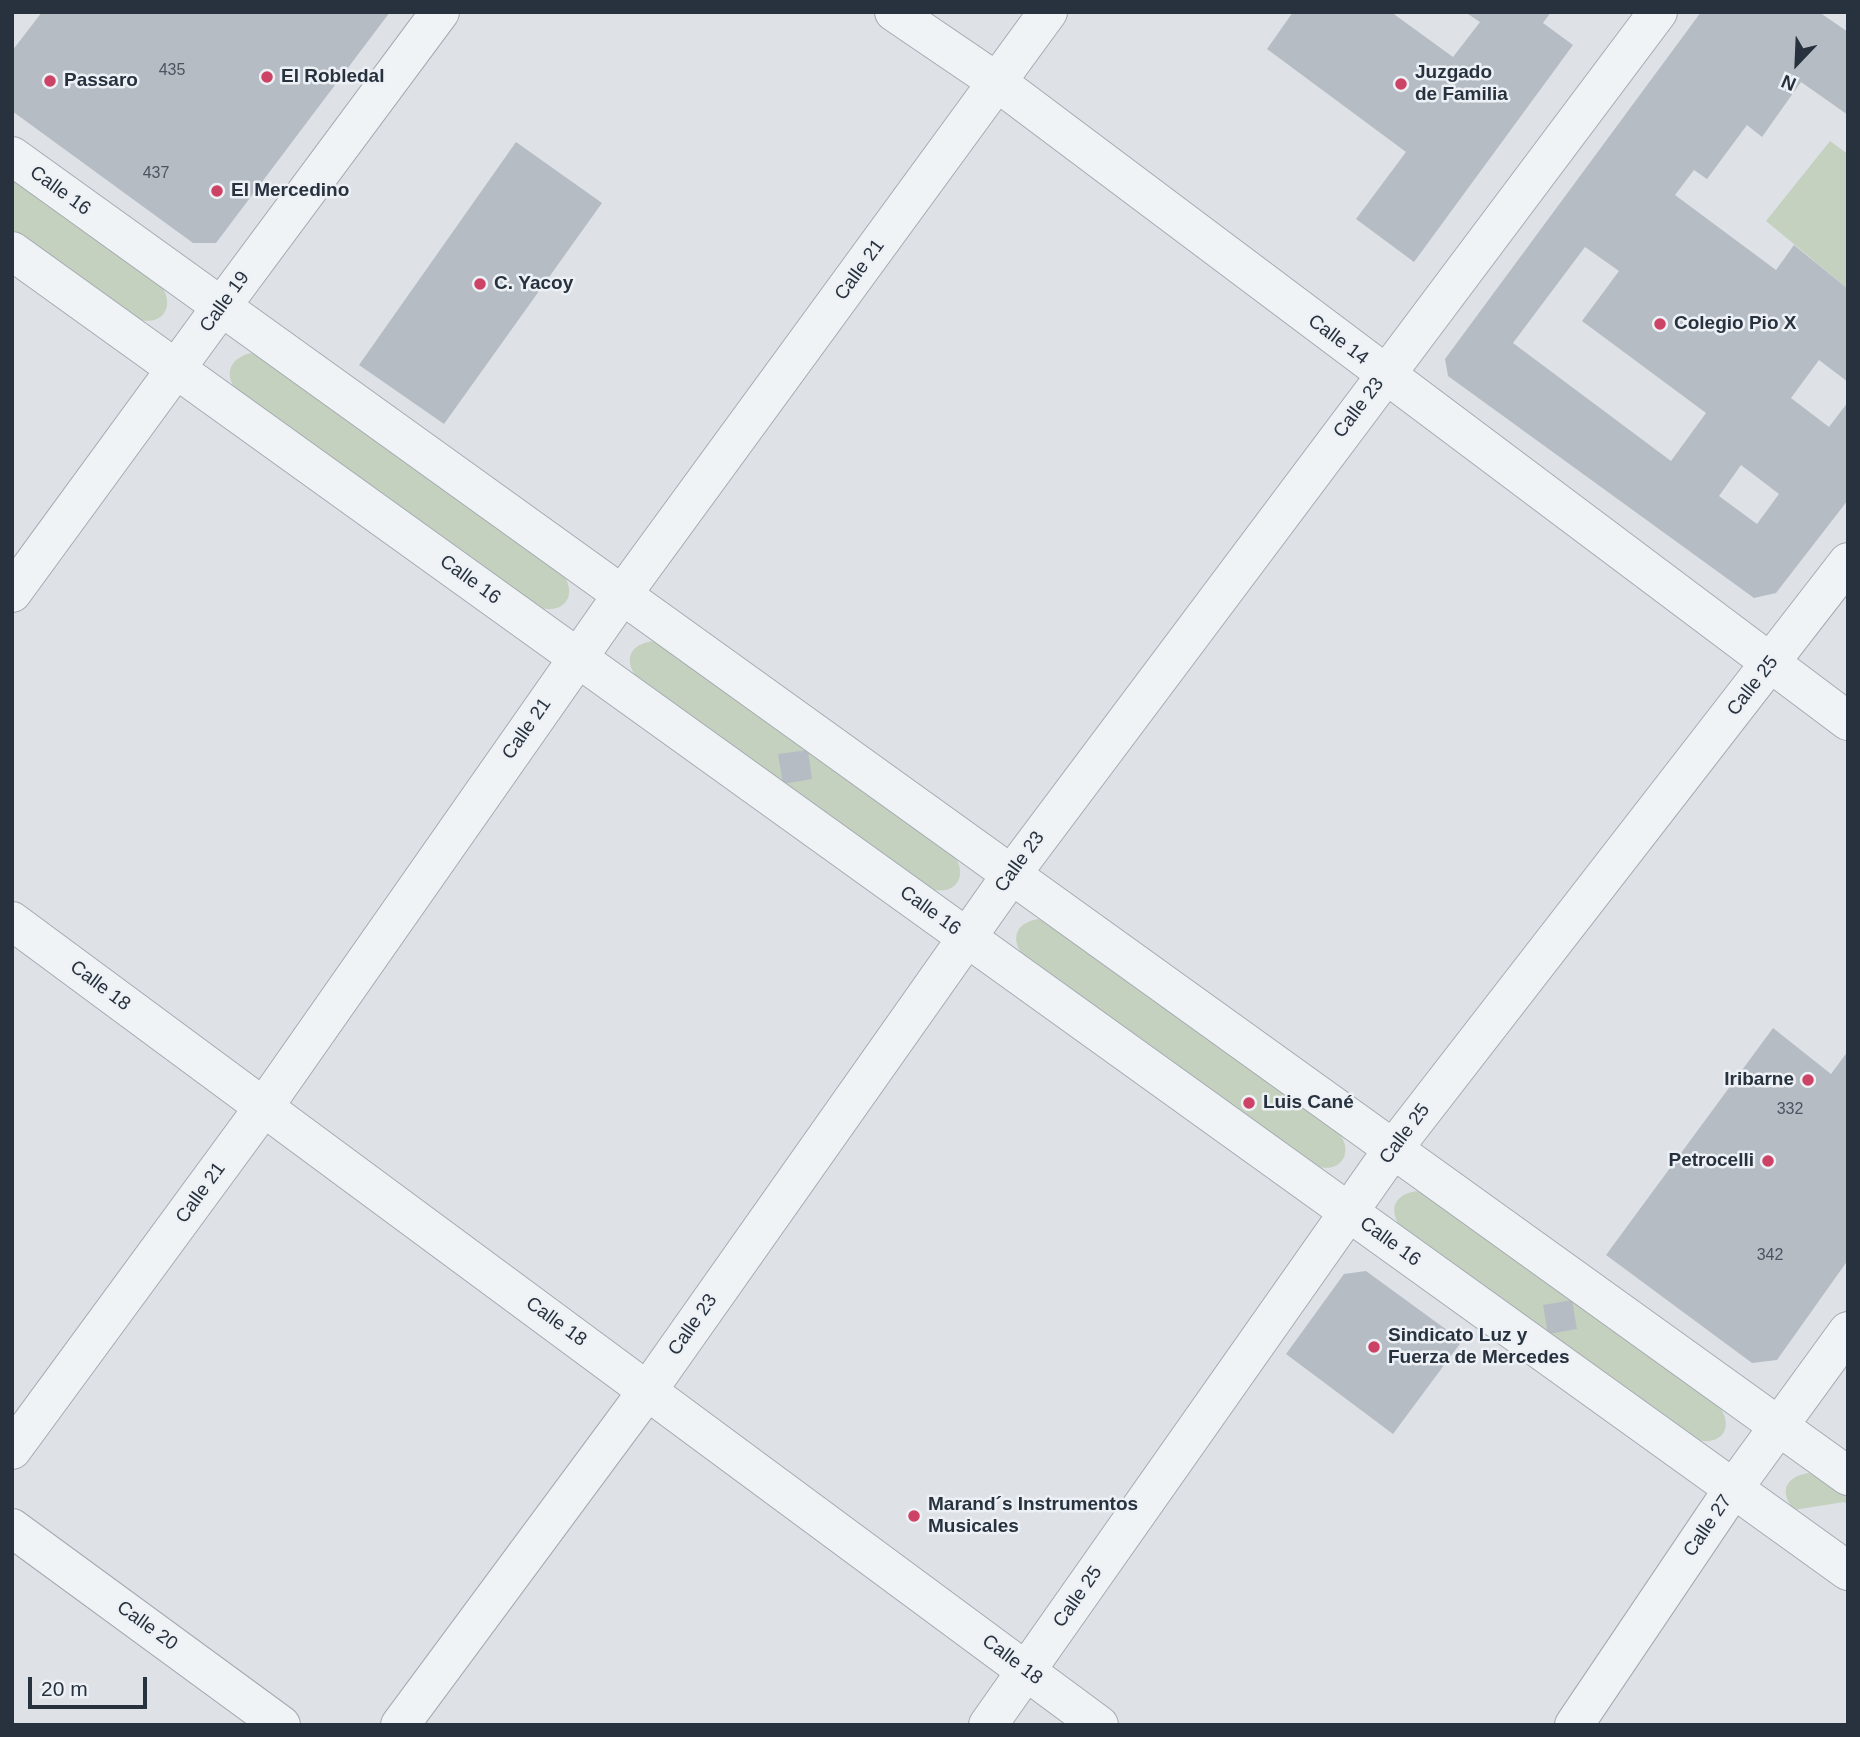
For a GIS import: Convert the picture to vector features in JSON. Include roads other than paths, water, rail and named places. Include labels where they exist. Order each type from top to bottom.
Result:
[{"type":"street","name":"Calle 19","points":[[12,593],[440,12]]},
{"type":"street","name":"Calle 14","points":[[894,12],[998,82],[1848,721]]},
{"type":"street","name":"Calle 21","points":[[12,1450],[263,1108],[622,595],[1048,12]]},
{"type":"street","name":"Calle 23","points":[[400,1725],[648,1390],[1011,875],[1658,12]]},
{"type":"street","name":"Calle 16","points":[[12,156],[1848,1476]]},
{"type":"street","name":"Calle 16","points":[[12,251],[1848,1571]]},
{"type":"street","name":"Calle 25","points":[[988,1725],[1347,1211],[1848,562]]},
{"type":"street","name":"Calle 18","points":[[12,921],[1099,1725]]},
{"type":"street","name":"Calle 27","points":[[1574,1725],[1733,1489],[1848,1331]]},
{"type":"street","name":"Calle 20","points":[[12,1528],[281,1725]]},
{"type":"place","name":"El Robledal","points":[[267,77]]},
{"type":"place","name":"Passaro","points":[[50,81]]},
{"type":"place","name":"Juzgado de Familia","points":[[1401,84]]},
{"type":"place","name":"El Mercedino","points":[[217,191]]},
{"type":"place","name":"C. Yacoy","points":[[480,284]]},
{"type":"place","name":"Colegio Pio X","points":[[1660,324]]},
{"type":"place","name":"Iribarne","points":[[1808,1080]]},
{"type":"place","name":"Luis Cané","points":[[1249,1103]]},
{"type":"place","name":"Petrocelli","points":[[1768,1161]]},
{"type":"place","name":"Sindicato Luz y Fuerza de Mercedes","points":[[1374,1347]]},
{"type":"place","name":"Marand´s Instrumentos Musicales","points":[[914,1516]]}]
